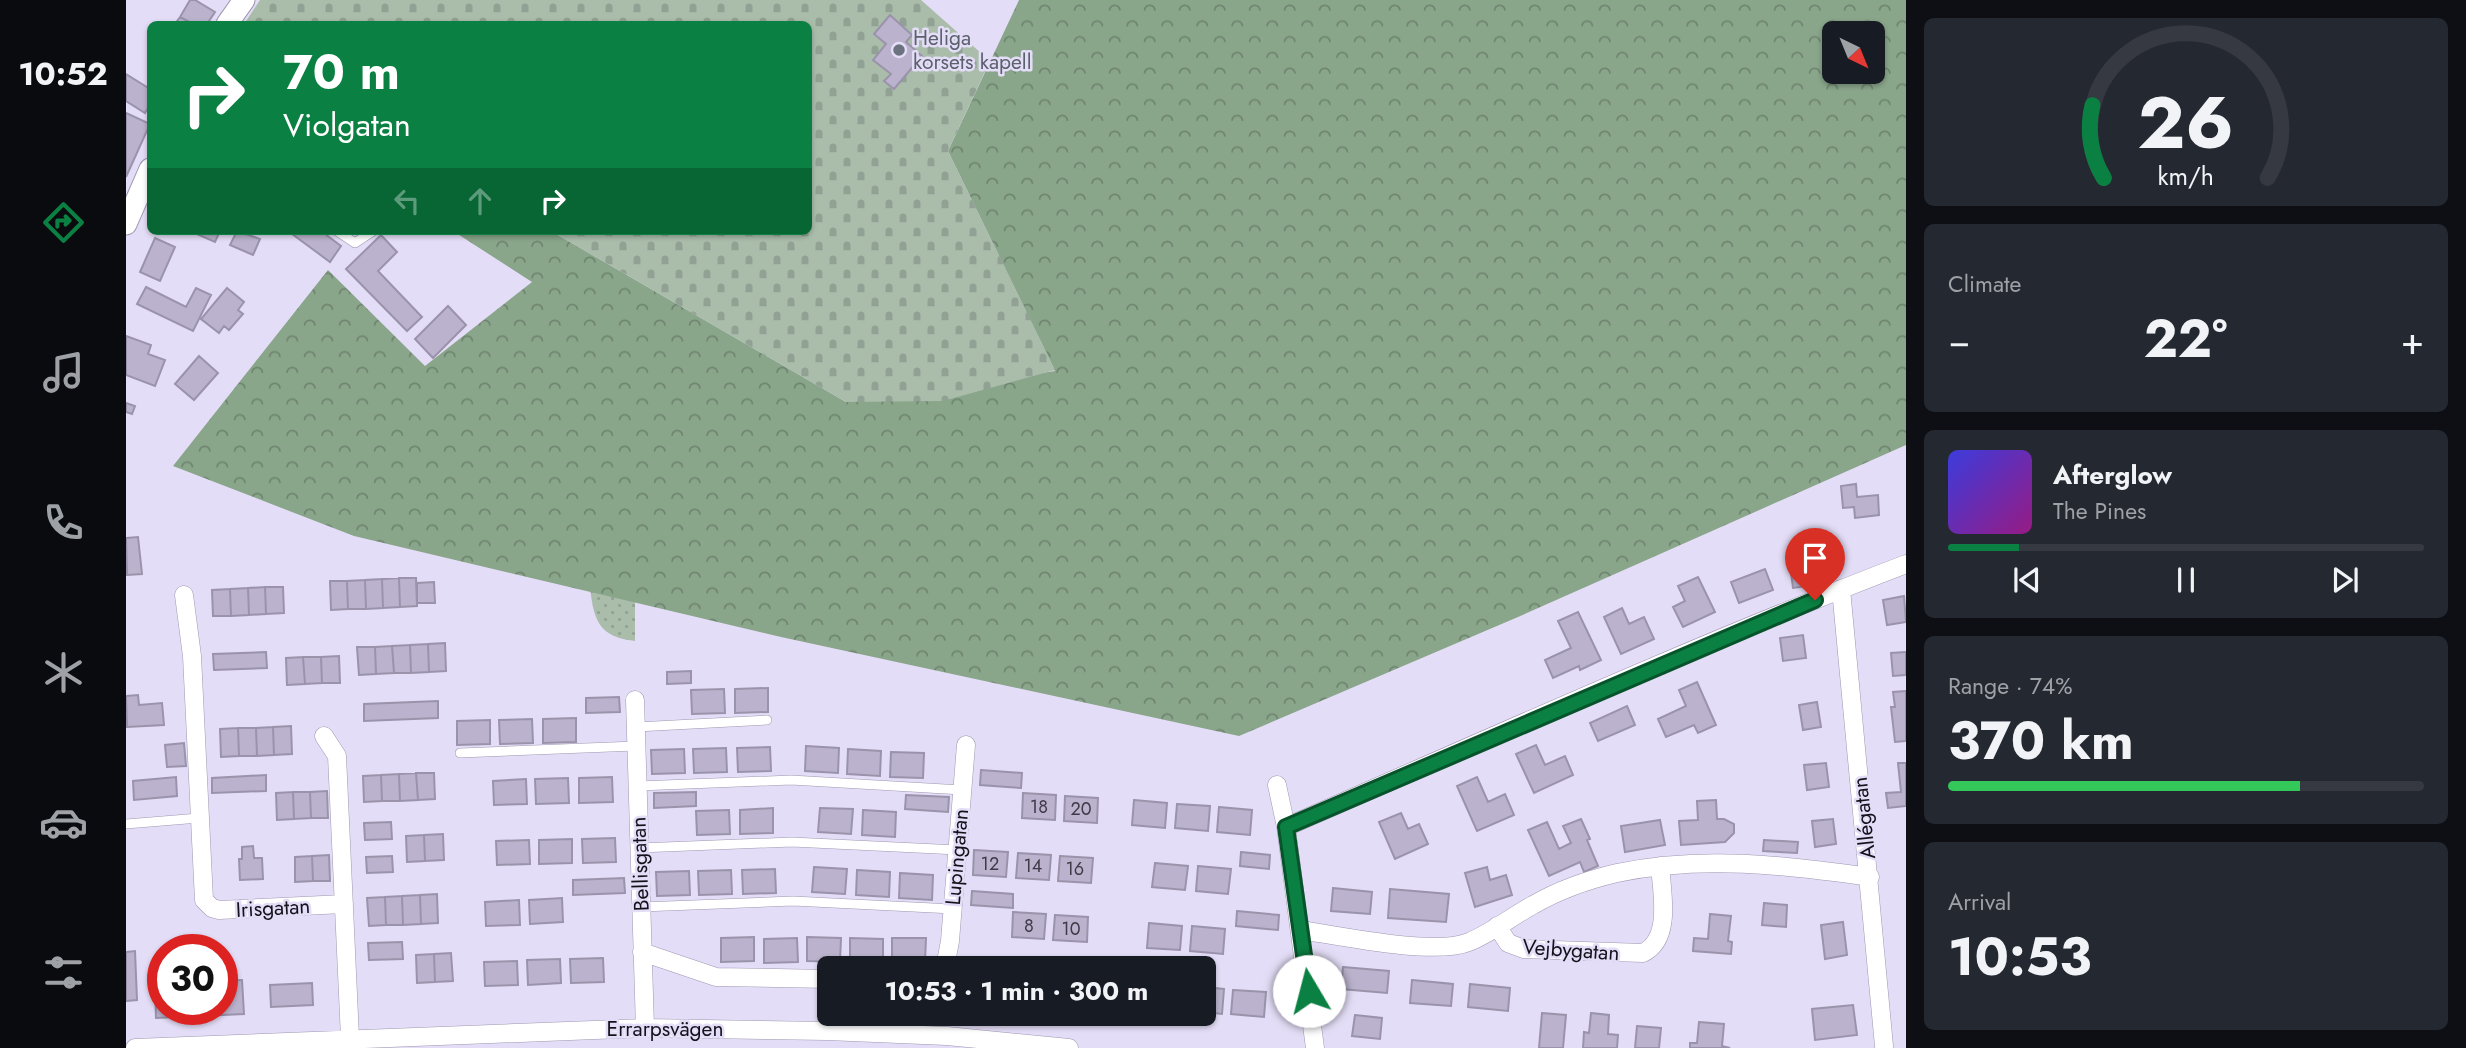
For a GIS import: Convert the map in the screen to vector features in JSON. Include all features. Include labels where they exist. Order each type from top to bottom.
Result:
[{"type":"street","points":[[229,21],[244,0]]},
{"type":"street","points":[[126,224],[147,176]]},
{"type":"street","points":[[1286,827],[1841,589],[1906,564]]},
{"type":"street","name":"Allégatan","points":[[1841,589],[1884,1046]]},
{"type":"street","name":"Irisgatan","points":[[184,596],[192,656],[202,892],[207,905],[219,910],[344,904]]},
{"type":"street","name":"Bellisgatan","points":[[635,700],[645,1028]]},
{"type":"street","points":[[324,736],[337,756],[350,1038]]},
{"type":"street","name":"Lupingatan","points":[[946,956],[953,909],[966,745]]},
{"type":"street","points":[[1277,785],[1301,930],[1315,1048]]},
{"type":"street","name":"Vejbygatan","points":[[1301,930],[1432,948],[1467,943],[1532,905],[1571,887],[1618,873],[1660,866],[1701,863],[1755,864],[1792,866],[1870,877]]},
{"type":"street","name":"Vejbygatan","points":[[1497,926],[1508,943],[1524,950],[1643,953],[1656,945],[1660,938],[1660,866]]},
{"type":"street","points":[[642,952],[716,977],[817,979]]},
{"type":"street","name":"Errarpsvägen","points":[[135,1048],[350,1038],[464,1041],[645,1028],[827,1031],[947,1042],[1069,1048]]},
{"type":"lane","points":[[343,235],[355,243],[367,235]]},
{"type":"lane","points":[[636,727],[766,720]]},
{"type":"lane","points":[[460,753],[636,746]]},
{"type":"lane","points":[[638,786],[791,780],[962,790]]},
{"type":"lane","points":[[126,824],[199,818]]},
{"type":"lane","points":[[639,848],[792,842],[958,850]]},
{"type":"lane","points":[[641,906],[793,901],[953,909]]},
{"type":"green space","points":[[260,0],[921,0],[990,61],[948,151],[1055,370],[943,401],[846,402],[558,235],[812,235],[812,21],[246,21]]},
{"type":"green space","points":[[1019,0],[1906,0],[1906,445],[1518,617],[1239,736],[781,637],[354,536],[173,466],[328,270],[425,366],[532,282],[459,235],[558,235],[846,402],[1055,371],[948,151]]},
{"type":"green space","points":[[590,588],[635,597],[635,641],[613,636],[606,631],[594,610]]},
{"type":"building","points":[[190,0],[195,0],[215,12],[209,21],[187,21],[180,17]]},
{"type":"building","name":"Heliga korsets kapell","points":[[890,15],[912,35],[906,42],[922,56],[894,89],[884,81],[891,74],[873,60],[886,44],[874,34]]},
{"type":"building","points":[[126,74],[147,87],[147,109],[145,113],[126,101]]},
{"type":"building","points":[[126,113],[147,123],[147,131],[126,177]]},
{"type":"building","points":[[199,235],[218,235],[215,242]]},
{"type":"building","points":[[235,235],[248,235],[260,239],[253,255],[230,245]]},
{"type":"building","points":[[293,235],[326,235],[341,246],[330,262]]},
{"type":"building","points":[[381,235],[397,252],[378,271],[422,317],[407,331],[346,269]]},
{"type":"building","points":[[155,238],[175,247],[160,281],[140,272]]},
{"type":"building","points":[[146,287],[186,307],[196,288],[211,295],[193,331],[137,304]]},
{"type":"building","points":[[227,288],[244,302],[238,310],[243,314],[229,330],[224,326],[219,333],[201,319]]},
{"type":"building","points":[[448,306],[466,325],[433,358],[415,339]]},
{"type":"building","points":[[126,336],[151,345],[148,354],[165,360],[155,386],[126,375]]},
{"type":"building","points":[[199,356],[218,373],[194,400],[175,384]]},
{"type":"building","points":[[126,403],[135,406],[132,414],[126,412]]},
{"type":"building","points":[[1856,484],[1857,497],[1878,495],[1879,515],[1855,518],[1854,507],[1843,508],[1841,486]]},
{"type":"building","points":[[138,537],[142,574],[127,575],[126,538]]},
{"type":"building","points":[[1813,562],[1816,585],[1793,588],[1790,565]]},
{"type":"building","points":[[1765,569],[1773,590],[1739,603],[1731,582]]},
{"type":"building","points":[[1698,577],[1715,612],[1683,627],[1673,607],[1685,601],[1678,586]]},
{"type":"building","points":[[399,578],[400,607],[383,608],[382,579]]},
{"type":"building","points":[[399,578],[416,578],[417,606],[400,607]]},
{"type":"building","points":[[382,579],[383,608],[366,609],[365,580]]},
{"type":"building","points":[[365,580],[366,609],[348,609],[347,581]]},
{"type":"building","points":[[330,581],[347,581],[348,609],[331,610]]},
{"type":"building","points":[[434,582],[435,603],[417,603],[417,583]]},
{"type":"building","points":[[265,587],[283,587],[284,613],[266,614]]},
{"type":"building","points":[[265,587],[266,614],[249,615],[248,588]]},
{"type":"building","points":[[248,588],[249,615],[231,616],[230,589]]},
{"type":"building","points":[[230,589],[231,616],[213,616],[212,590]]},
{"type":"building","points":[[1904,596],[1906,622],[1887,625],[1883,600]]},
{"type":"building","points":[[1622,608],[1629,624],[1644,617],[1654,639],[1621,654],[1604,617]]},
{"type":"building","points":[[1578,612],[1601,660],[1580,670],[1579,666],[1553,678],[1545,660],[1571,648],[1558,621]]},
{"type":"building","points":[[1803,635],[1806,658],[1783,661],[1780,638]]},
{"type":"building","points":[[445,643],[446,671],[429,672],[428,644]]},
{"type":"building","points":[[428,644],[429,672],[411,673],[410,645]]},
{"type":"building","points":[[410,645],[411,673],[394,673],[392,646]]},
{"type":"building","points":[[392,646],[394,673],[376,674],[375,647]]},
{"type":"building","points":[[357,647],[375,647],[376,674],[359,675]]},
{"type":"building","points":[[266,652],[267,668],[214,670],[213,654]]},
{"type":"building","points":[[1906,652],[1906,675],[1893,676],[1891,653]]},
{"type":"building","points":[[339,656],[340,683],[322,683],[321,657]]},
{"type":"building","points":[[303,657],[321,657],[322,683],[305,684]]},
{"type":"building","points":[[303,657],[305,684],[287,685],[286,658]]},
{"type":"building","points":[[691,671],[691,683],[667,684],[667,672]]},
{"type":"building","points":[[1697,682],[1716,725],[1698,733],[1694,725],[1666,737],[1658,719],[1686,706],[1679,690]]},
{"type":"building","points":[[768,688],[768,712],[735,713],[735,689]]},
{"type":"building","points":[[724,689],[725,713],[692,714],[691,690]]},
{"type":"building","points":[[1906,691],[1906,741],[1895,742],[1891,707],[1895,707],[1893,692]]},
{"type":"building","points":[[138,695],[139,705],[162,703],[164,725],[127,727],[126,696]]},
{"type":"building","points":[[619,697],[620,712],[586,713],[586,698]]},
{"type":"building","points":[[438,701],[438,718],[364,721],[364,704]]},
{"type":"building","points":[[1817,702],[1821,727],[1803,730],[1799,705]]},
{"type":"building","points":[[1627,706],[1635,725],[1598,741],[1590,723]]},
{"type":"building","points":[[576,718],[576,742],[543,743],[543,719]]},
{"type":"building","points":[[532,719],[533,743],[500,744],[499,720]]},
{"type":"building","points":[[490,720],[490,744],[457,745],[457,721]]},
{"type":"building","points":[[291,726],[292,754],[274,755],[273,727]]},
{"type":"building","points":[[273,727],[274,755],[257,756],[256,728]]},
{"type":"building","points":[[238,728],[256,728],[257,756],[239,756]]},
{"type":"building","points":[[238,728],[239,756],[221,757],[220,729]]},
{"type":"building","points":[[184,743],[186,766],[167,767],[165,745]]},
{"type":"building","points":[[1536,745],[1545,765],[1565,756],[1573,775],[1534,793],[1516,754]]},
{"type":"building","points":[[806,746],[839,748],[838,773],[805,771]]},
{"type":"building","points":[[770,747],[771,771],[738,772],[737,748]]},
{"type":"building","points":[[726,748],[727,772],[694,773],[693,749]]},
{"type":"building","points":[[684,749],[685,773],[652,774],[651,750]]},
{"type":"building","points":[[848,749],[881,751],[880,776],[847,774]]},
{"type":"building","points":[[891,752],[924,753],[923,778],[890,777]]},
{"type":"building","points":[[1826,763],[1829,787],[1807,790],[1804,765]]},
{"type":"building","points":[[1898,763],[1906,763],[1906,806],[1888,808],[1886,793],[1901,792]]},
{"type":"building","points":[[981,770],[1022,773],[1021,788],[980,785]]},
{"type":"building","points":[[416,773],[434,773],[435,799],[418,800]]},
{"type":"building","points":[[416,773],[418,800],[400,801],[399,774]]},
{"type":"building","points":[[399,774],[400,801],[382,801],[381,775]]},
{"type":"building","points":[[266,775],[266,791],[212,793],[212,778]]},
{"type":"building","points":[[381,775],[382,801],[364,802],[363,776]]},
{"type":"building","points":[[176,777],[177,796],[134,800],[133,781]]},
{"type":"building","points":[[612,777],[613,802],[579,803],[579,778]]},
{"type":"building","points":[[1477,777],[1488,802],[1505,794],[1514,815],[1477,831],[1457,786]]},
{"type":"building","points":[[568,778],[569,803],[536,804],[535,779]]},
{"type":"building","points":[[526,779],[527,804],[494,805],[493,781]]},
{"type":"building","points":[[327,791],[328,818],[311,818],[310,792]]},
{"type":"building","points":[[293,792],[310,792],[311,818],[294,819]]},
{"type":"building","points":[[293,792],[294,819],[277,820],[276,793]]},
{"type":"building","points":[[696,792],[696,806],[654,808],[654,793]]},
{"type":"building","points":[[1023,793],[1056,795],[1055,820],[1022,818]]},
{"type":"building","points":[[906,795],[949,797],[948,812],[905,809]]},
{"type":"building","points":[[1065,796],[1098,798],[1097,823],[1064,821]]},
{"type":"building","points":[[1134,800],[1167,803],[1165,828],[1132,825]]},
{"type":"building","points":[[1716,800],[1717,819],[1734,824],[1734,833],[1725,842],[1681,845],[1679,821],[1698,820],[1697,801]]},
{"type":"building","points":[[1177,804],[1210,806],[1208,831],[1175,828]]},
{"type":"building","points":[[1219,807],[1252,810],[1250,835],[1217,832]]},
{"type":"building","points":[[773,808],[773,833],[740,834],[740,810]]},
{"type":"building","points":[[820,808],[853,809],[851,834],[818,832]]},
{"type":"building","points":[[729,810],[730,834],[697,835],[696,811]]},
{"type":"building","points":[[863,810],[896,812],[895,837],[862,835]]},
{"type":"building","points":[[1401,813],[1408,829],[1419,824],[1428,844],[1395,859],[1379,822]]},
{"type":"building","points":[[1581,819],[1598,866],[1584,872],[1580,862],[1549,876],[1528,830],[1547,822],[1559,849],[1571,843],[1563,826]]},
{"type":"building","points":[[1833,819],[1836,844],[1815,847],[1812,821]]},
{"type":"building","points":[[1660,820],[1665,845],[1625,852],[1621,826]]},
{"type":"building","points":[[391,822],[392,839],[365,840],[364,823]]},
{"type":"building","points":[[443,834],[444,860],[425,861],[424,835]]},
{"type":"building","points":[[424,835],[425,861],[407,862],[406,836]]},
{"type":"building","points":[[615,838],[616,862],[583,863],[582,839]]},
{"type":"building","points":[[572,839],[572,863],[539,864],[539,840]]},
{"type":"building","points":[[529,840],[530,864],[497,865],[496,841]]},
{"type":"building","points":[[1764,840],[1798,842],[1797,853],[1763,851]]},
{"type":"building","points":[[253,846],[254,858],[262,858],[263,879],[240,880],[239,859],[242,859],[242,847]]},
{"type":"building","points":[[974,850],[1008,852],[1006,877],[973,875]]},
{"type":"building","points":[[1241,852],[1270,855],[1269,869],[1240,866]]},
{"type":"building","points":[[1018,853],[1051,855],[1049,880],[1016,878]]},
{"type":"building","points":[[329,855],[330,881],[313,881],[312,856]]},
{"type":"building","points":[[312,856],[313,881],[295,882],[295,857]]},
{"type":"building","points":[[392,856],[393,872],[367,873],[366,857]]},
{"type":"building","points":[[1060,856],[1093,858],[1091,883],[1058,881]]},
{"type":"building","points":[[1155,863],[1188,866],[1185,890],[1152,887]]},
{"type":"building","points":[[1198,866],[1231,869],[1228,894],[1196,891]]},
{"type":"building","points":[[814,867],[847,869],[845,894],[812,892]]},
{"type":"building","points":[[1487,867],[1490,880],[1506,875],[1512,895],[1475,907],[1465,873]]},
{"type":"building","points":[[775,869],[776,893],[743,894],[742,870]]},
{"type":"building","points":[[731,870],[732,894],[699,895],[698,871]]},
{"type":"building","points":[[857,870],[890,872],[889,897],[856,895]]},
{"type":"building","points":[[689,871],[690,895],[657,896],[656,872]]},
{"type":"building","points":[[900,873],[933,875],[932,900],[899,898]]},
{"type":"building","points":[[624,878],[625,893],[573,895],[573,880]]},
{"type":"building","points":[[1333,888],[1372,892],[1370,914],[1331,911]]},
{"type":"building","points":[[1390,889],[1449,894],[1446,922],[1388,918]]},
{"type":"building","points":[[972,891],[1013,894],[1013,908],[971,905]]},
{"type":"building","points":[[437,894],[438,923],[421,924],[420,895]]},
{"type":"building","points":[[420,895],[421,924],[403,925],[402,896]]},
{"type":"building","points":[[402,896],[403,925],[386,925],[385,897]]},
{"type":"building","points":[[385,897],[386,925],[369,926],[367,898]]},
{"type":"building","points":[[562,898],[563,922],[530,924],[529,900]]},
{"type":"building","points":[[519,900],[520,925],[486,926],[485,902]]},
{"type":"building","points":[[1764,903],[1787,905],[1786,927],[1762,925]]},
{"type":"building","points":[[1237,911],[1279,915],[1278,930],[1236,926]]},
{"type":"building","points":[[1013,912],[1046,914],[1044,939],[1012,937]]},
{"type":"building","points":[[1710,914],[1731,916],[1728,941],[1732,942],[1731,954],[1693,951],[1694,938],[1708,939]]},
{"type":"building","points":[[1055,915],[1088,917],[1087,942],[1053,940]]},
{"type":"building","points":[[1843,922],[1847,955],[1825,959],[1821,925]]},
{"type":"building","points":[[1149,923],[1182,926],[1180,950],[1147,948]]},
{"type":"building","points":[[1192,926],[1225,929],[1223,954],[1190,951]]},
{"type":"building","points":[[754,937],[754,961],[721,962],[721,938]]},
{"type":"building","points":[[807,937],[841,938],[840,956],[817,956],[817,961],[807,961]]},
{"type":"building","points":[[797,938],[798,962],[764,963],[764,939]]},
{"type":"building","points":[[850,938],[883,939],[883,956],[850,956]]},
{"type":"building","points":[[892,938],[926,938],[925,956],[892,956]]},
{"type":"building","points":[[402,942],[403,959],[369,960],[368,943]]},
{"type":"building","points":[[135,951],[137,1000],[126,1001],[126,952]]},
{"type":"building","points":[[451,953],[453,981],[435,982],[434,954]]},
{"type":"building","points":[[434,954],[435,982],[417,983],[416,955]]},
{"type":"building","points":[[603,958],[604,982],[571,983],[570,959]]},
{"type":"building","points":[[560,959],[561,983],[528,985],[527,960]]},
{"type":"building","points":[[517,961],[518,985],[485,986],[484,962]]},
{"type":"building","points":[[1343,967],[1389,971],[1387,993],[1341,989]]},
{"type":"building","points":[[238,980],[242,980],[244,1014],[238,1014]]},
{"type":"building","points":[[1412,980],[1453,984],[1451,1006],[1410,1003]]},
{"type":"building","points":[[312,983],[313,1005],[271,1007],[270,985]]},
{"type":"building","points":[[1470,984],[1510,988],[1508,1011],[1468,1007]]},
{"type":"building","points":[[1216,988],[1224,989],[1222,1014],[1216,1013]]},
{"type":"building","points":[[1233,990],[1266,992],[1264,1017],[1231,1014]]},
{"type":"building","points":[[1853,1005],[1857,1035],[1815,1040],[1812,1009]]},
{"type":"building","points":[[1542,1013],[1566,1015],[1563,1048],[1539,1048]]},
{"type":"building","points":[[1591,1013],[1609,1015],[1608,1034],[1618,1035],[1617,1048],[1583,1048],[1584,1032],[1589,1033]]},
{"type":"building","points":[[1355,1015],[1382,1018],[1380,1039],[1352,1036]]},
{"type":"building","points":[[1699,1022],[1724,1024],[1722,1046],[1730,1048],[1690,1048],[1690,1043],[1697,1043]]},
{"type":"building","points":[[1637,1026],[1661,1028],[1659,1048],[1635,1048]]},
{"type":"place","name":"Heliga korsets kapell","points":[[899,50]]},
{"type":"route","points":[[1309,991],[1286,827],[1815,600]]}]
